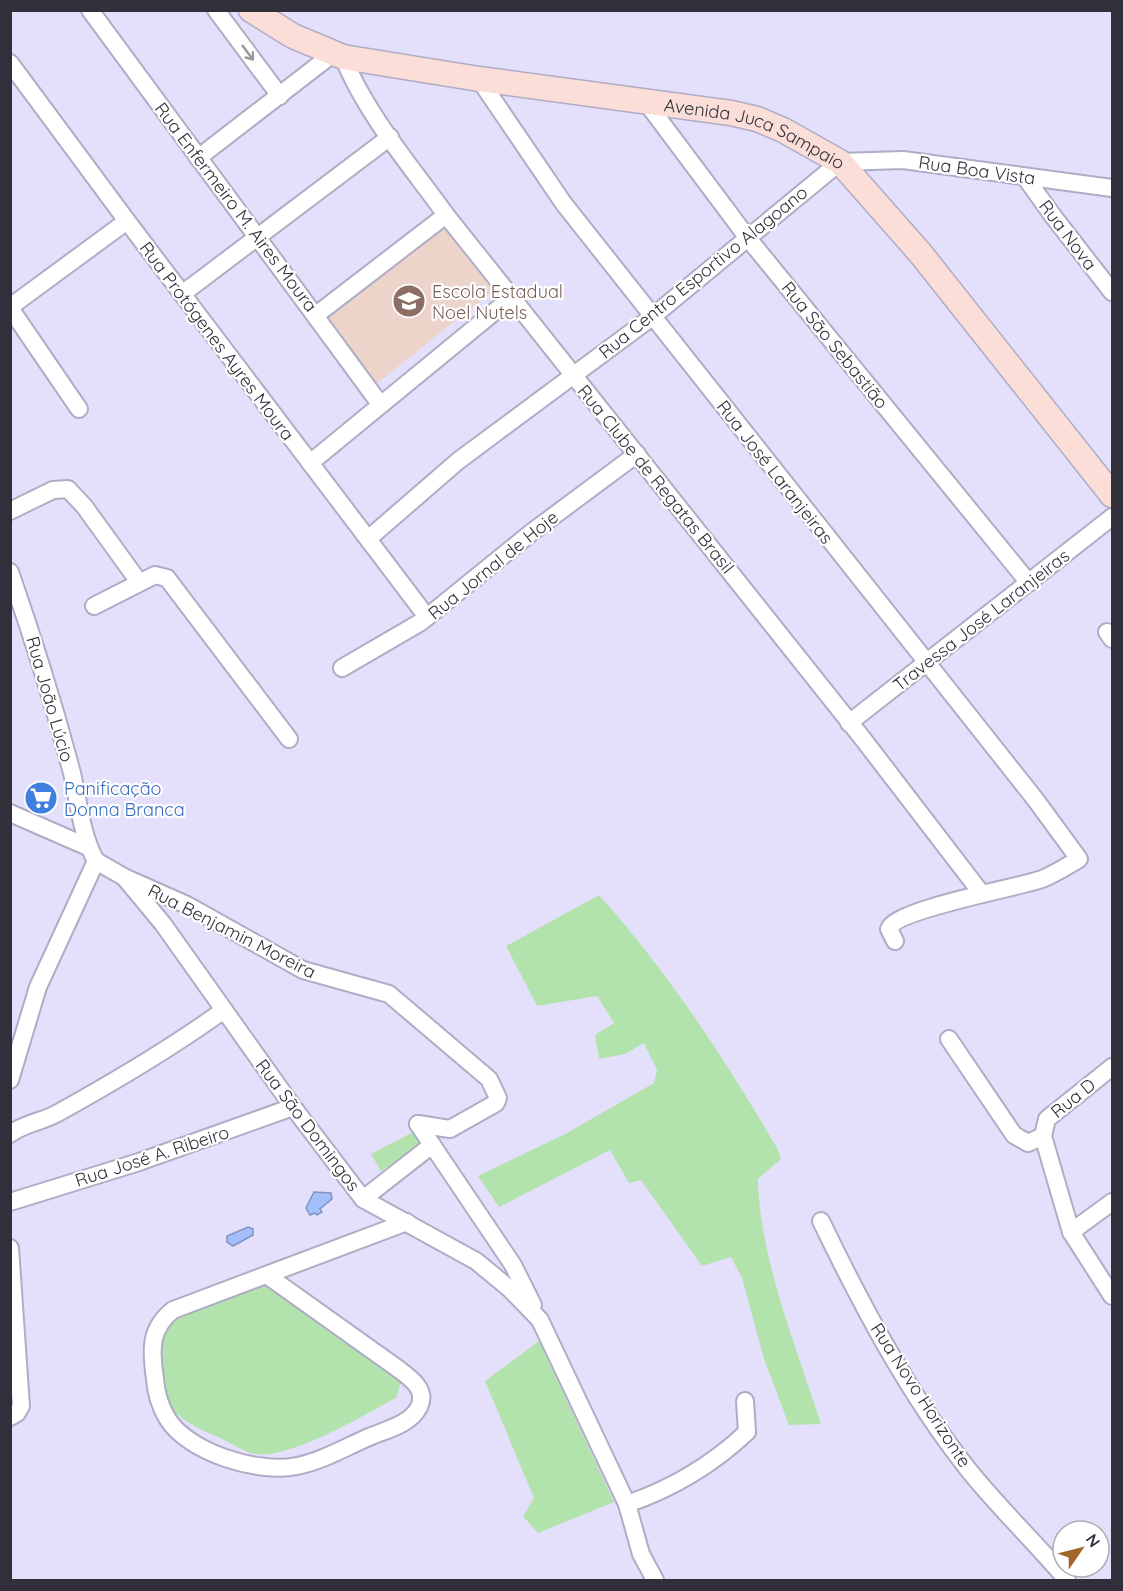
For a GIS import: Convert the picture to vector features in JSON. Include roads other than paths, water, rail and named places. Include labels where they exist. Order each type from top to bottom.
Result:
[{"type":"main road","name":"Avenida Juca Sampaio","points":[[251,10],[293,36],[339,55],[479,79],[731,113],[757,119],[783,130],[840,162],[921,254],[1113,495]]},
{"type":"street","name":"Rua Enfermeiro M. Aires Moura","points":[[90,10],[380,404]]},
{"type":"street","points":[[216,10],[280,96]]},
{"type":"street","points":[[198,158],[339,55]]},
{"type":"street","name":"Rua Clube de Regatas Brasil","points":[[339,55],[390,137],[510,299],[637,453],[982,894]]},
{"type":"street","name":"Rua Protógenes Ayres Moura","points":[[10,63],[427,617]]},
{"type":"street","name":"Rua José Laranjeiras","points":[[479,79],[564,204],[1035,799],[1079,859],[1042,879],[982,894]]},
{"type":"street","name":"Rua São Sebastião","points":[[646,102],[747,237],[1029,583]]},
{"type":"street","points":[[182,294],[257,235],[390,137]]},
{"type":"street","name":"Rua Boa Vista","points":[[840,162],[903,160],[1113,188]]},
{"type":"street","name":"Rua Centro Esportivo Alagoano","points":[[368,539],[458,461],[652,317],[840,162]]},
{"type":"street","name":"Rua Nova","points":[[1025,177],[1113,292]]},
{"type":"street","points":[[316,315],[446,215]]},
{"type":"street","points":[[79,409],[10,308],[127,221]]},
{"type":"street","points":[[310,463],[510,299]]},
{"type":"street","name":"Rua Jornal de Hoje","points":[[342,668],[427,617],[531,532],[637,453]]},
{"type":"street","points":[[10,511],[53,490],[68,489],[84,506],[138,582]]},
{"type":"street","name":"Travessa José Laranjeiras","points":[[849,723],[1113,517]]},
{"type":"street","name":"Rua João Lúcio","points":[[10,572],[38,654],[92,854]]},
{"type":"street","points":[[94,606],[155,575],[170,581],[289,739]]},
{"type":"street","name":"Rua São Domingos","points":[[10,813],[92,854],[123,877],[163,924],[293,1107],[363,1199],[476,1261],[510,1289],[540,1320],[627,1504],[641,1554],[655,1581]]},
{"type":"street","points":[[10,1080],[38,987],[92,854]]},
{"type":"street","name":"Rua Benjamin Moreira","points":[[123,877],[187,905],[303,970],[389,994],[489,1079],[498,1098],[484,1112],[450,1129],[418,1124],[432,1145]]},
{"type":"street","points":[[895,941],[889,929],[894,921],[982,894]]},
{"type":"street","points":[[10,1134],[22,1125],[54,1116],[140,1067],[224,1010]]},
{"type":"street","points":[[949,1039],[1014,1135],[1028,1143],[1043,1136],[1071,1232],[1113,1296]]},
{"type":"street","name":"Rua D","points":[[1043,1136],[1047,1119],[1113,1067]]},
{"type":"street","name":"Rua José A. Ribeiro","points":[[10,1202],[139,1162],[293,1107]]},
{"type":"street","points":[[363,1199],[432,1145],[513,1265],[540,1320]]},
{"type":"street","points":[[1071,1232],[1113,1202]]},
{"type":"street","name":"Rua Novo Horizonte","points":[[821,1221],[890,1353],[939,1430],[968,1469],[1067,1581]]},
{"type":"street","points":[[268,1276],[415,1382],[421,1393],[412,1415],[399,1425],[296,1466],[255,1467],[217,1455],[179,1433],[167,1419],[156,1386],[151,1349],[160,1321],[173,1310],[407,1222]]},
{"type":"street","points":[[10,1248],[21,1406],[18,1413],[10,1417]]},
{"type":"street","points":[[627,1504],[649,1497],[722,1456],[747,1432],[745,1401]]},
{"type":"water","points":[[314,1192],[331,1193],[332,1199],[320,1209],[322,1212],[310,1215],[306,1208]]},
{"type":"water","points":[[248,1227],[253,1229],[253,1235],[233,1246],[227,1242],[227,1236]]},
{"type":"place","name":"Escola Estadual Noel Nutels","points":[[409,301]]},
{"type":"place","name":"Panificação Donna Branca","points":[[41,798]]}]
